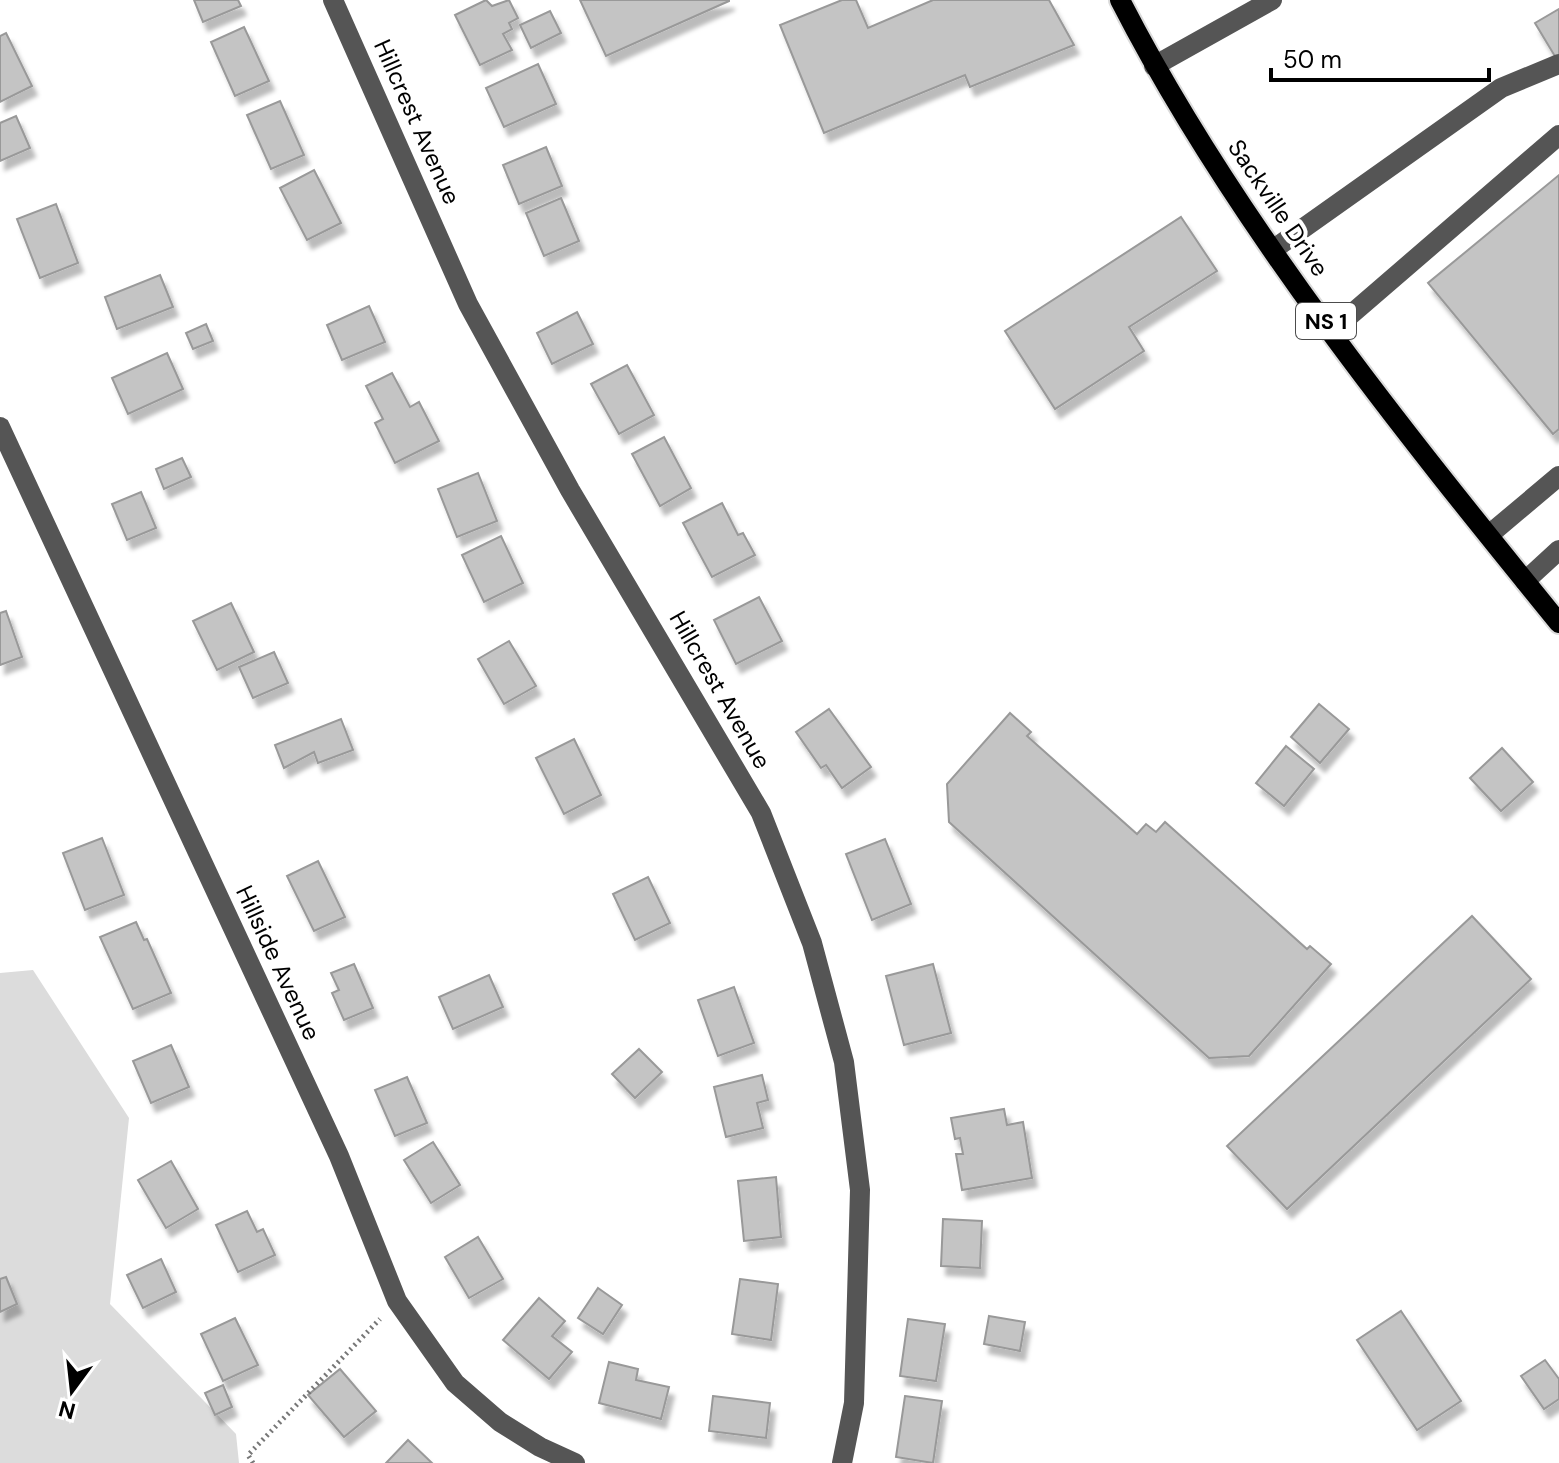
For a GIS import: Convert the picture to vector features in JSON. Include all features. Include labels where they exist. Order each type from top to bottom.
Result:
[{"type":"main road","name":"Sackville Drive","points":[[1120,0],[1154,66],[1274,249],[1379,395],[1559,623]]},
{"type":"street","name":"Hillcrest Avenue","points":[[333,0],[468,304],[570,490],[761,813],[812,943],[844,1062],[860,1190],[854,1403],[842,1463]]},
{"type":"street","points":[[1154,66],[1272,0]]},
{"type":"street","points":[[1274,249],[1501,88],[1559,64]]},
{"type":"street","points":[[1333,330],[1546,143],[1559,135]]},
{"type":"street","name":"Hillside Avenue","points":[[0,427],[339,1156],[397,1301],[455,1383],[500,1422],[540,1447],[575,1463]]},
{"type":"street","points":[[1490,534],[1559,476]]},
{"type":"street","points":[[1525,581],[1559,550]]},
{"type":"path","points":[[253,1463],[248,1455],[397,1301]]},
{"type":"shaded area","points":[[33,970],[129,1118],[110,1304],[236,1434],[239,1463],[0,1463],[0,973]]},
{"type":"building","points":[[194,0],[238,0],[241,6],[203,22]]},
{"type":"building","points":[[486,0],[492,6],[509,0],[518,18],[509,23],[512,29],[503,34],[512,50],[480,65],[455,15]]},
{"type":"building","points":[[580,0],[729,0],[729,1],[606,56]]},
{"type":"building","points":[[842,0],[856,0],[868,28],[933,0],[1049,0],[1074,45],[970,87],[965,75],[824,133],[780,25]]},
{"type":"building","points":[[1559,9],[1559,63],[1535,23]]},
{"type":"building","points":[[550,11],[561,33],[531,48],[520,25]]},
{"type":"building","points":[[244,27],[269,81],[235,96],[211,42]]},
{"type":"building","points":[[6,33],[32,86],[0,102],[0,36]]},
{"type":"building","points":[[538,64],[556,104],[504,127],[486,88]]},
{"type":"building","points":[[280,101],[304,155],[271,169],[247,115]]},
{"type":"building","points":[[16,116],[30,148],[0,161],[0,123]]},
{"type":"building","points":[[546,147],[562,186],[519,204],[503,165]]},
{"type":"building","points":[[314,170],[341,223],[307,240],[280,188]]},
{"type":"building","points":[[1559,175],[1559,429],[1553,434],[1428,283]]},
{"type":"building","points":[[561,198],[579,241],[544,256],[526,213]]},
{"type":"building","points":[[56,204],[78,263],[40,278],[17,219]]},
{"type":"building","points":[[1181,217],[1217,271],[1129,327],[1144,351],[1055,409],[1005,331]]},
{"type":"building","points":[[160,275],[173,307],[117,329],[105,297]]},
{"type":"building","points":[[369,306],[385,342],[342,360],[327,325]]},
{"type":"building","points":[[577,312],[593,344],[552,364],[537,333]]},
{"type":"building","points":[[206,324],[213,341],[193,349],[186,333]]},
{"type":"building","points":[[167,353],[183,389],[128,414],[112,378]]},
{"type":"building","points":[[627,365],[654,415],[619,434],[591,384]]},
{"type":"building","points":[[392,373],[410,407],[419,402],[439,441],[395,463],[375,423],[383,419],[366,386]]},
{"type":"building","points":[[664,437],[691,488],[660,506],[632,454]]},
{"type":"building","points":[[182,458],[191,477],[164,489],[156,469]]},
{"type":"building","points":[[478,473],[497,521],[457,537],[438,489]]},
{"type":"building","points":[[141,492],[156,528],[127,540],[112,504]]},
{"type":"building","points":[[722,503],[738,535],[743,533],[755,555],[712,577],[683,523]]},
{"type":"building","points":[[501,536],[523,583],[484,602],[462,555]]},
{"type":"building","points":[[759,597],[782,641],[736,664],[714,620]]},
{"type":"building","points":[[231,603],[254,652],[217,670],[193,621]]},
{"type":"building","points":[[6,611],[22,657],[0,665],[0,613]]},
{"type":"building","points":[[509,641],[536,686],[504,704],[478,659]]},
{"type":"building","points":[[274,652],[288,683],[253,698],[239,667]]},
{"type":"building","points":[[1319,704],[1349,729],[1320,763],[1291,737]]},
{"type":"building","points":[[829,709],[871,767],[842,788],[826,765],[821,768],[796,732]]},
{"type":"building","points":[[1010,713],[1031,732],[1027,736],[1137,834],[1146,824],[1156,832],[1165,822],[1307,949],[1310,946],[1331,964],[1249,1056],[1209,1058],[949,822],[947,784]]},
{"type":"building","points":[[341,719],[353,750],[318,763],[314,752],[284,768],[275,745]]},
{"type":"building","points":[[574,739],[601,795],[564,814],[536,758]]},
{"type":"building","points":[[1286,746],[1314,769],[1284,806],[1256,783]]},
{"type":"building","points":[[1502,748],[1533,782],[1501,811],[1470,778]]},
{"type":"building","points":[[102,838],[124,895],[85,910],[63,853]]},
{"type":"building","points":[[885,839],[911,904],[872,920],[846,854]]},
{"type":"building","points":[[318,861],[345,917],[314,931],[287,876]]},
{"type":"building","points":[[648,877],[670,923],[635,940],[613,894]]},
{"type":"building","points":[[1472,916],[1531,979],[1287,1209],[1227,1146]]},
{"type":"building","points":[[136,922],[171,993],[133,1009],[100,937]]},
{"type":"building","points":[[354,964],[373,1008],[344,1020],[332,993],[339,990],[331,973]]},
{"type":"building","points":[[933,964],[951,1033],[904,1045],[886,976]]},
{"type":"building","points":[[489,975],[503,1007],[453,1029],[439,997]]},
{"type":"building","points":[[734,987],[754,1043],[718,1056],[698,1000]]},
{"type":"building","points":[[171,1045],[189,1087],[151,1103],[133,1061]]},
{"type":"building","points":[[639,1049],[662,1072],[635,1098],[612,1074]]},
{"type":"building","points":[[762,1075],[768,1100],[757,1103],[763,1128],[726,1137],[714,1087]]},
{"type":"building","points":[[407,1077],[427,1123],[395,1136],[375,1090]]},
{"type":"building","points":[[1004,1109],[1007,1125],[1023,1122],[1032,1178],[962,1190],[956,1154],[963,1154],[960,1138],[955,1139],[951,1118]]},
{"type":"building","points":[[433,1142],[460,1185],[431,1203],[404,1160]]},
{"type":"building","points":[[171,1161],[198,1209],[166,1228],[138,1180]]},
{"type":"building","points":[[776,1177],[781,1237],[744,1241],[738,1181]]},
{"type":"building","points":[[247,1211],[257,1232],[263,1229],[275,1255],[238,1272],[216,1225]]},
{"type":"building","points":[[943,1219],[982,1221],[980,1268],[941,1266]]},
{"type":"building","points":[[478,1237],[503,1279],[469,1298],[445,1257]]},
{"type":"building","points":[[161,1259],[176,1292],[143,1308],[127,1275]]},
{"type":"building","points":[[6,1277],[17,1304],[0,1312],[0,1279]]},
{"type":"building","points":[[740,1279],[778,1284],[771,1340],[732,1334]]},
{"type":"building","points":[[598,1288],[622,1305],[603,1334],[578,1318]]},
{"type":"building","points":[[539,1298],[565,1321],[552,1336],[572,1352],[549,1379],[503,1340]]},
{"type":"building","points":[[1401,1311],[1461,1401],[1417,1430],[1357,1340]]},
{"type":"building","points":[[989,1316],[1025,1322],[1020,1351],[984,1344]]},
{"type":"building","points":[[235,1318],[258,1365],[223,1381],[201,1334]]},
{"type":"building","points":[[908,1319],[945,1324],[936,1381],[900,1376]]},
{"type":"building","points":[[1545,1360],[1559,1379],[1559,1399],[1544,1409],[1521,1376]]},
{"type":"building","points":[[609,1362],[638,1369],[636,1380],[669,1387],[661,1419],[599,1403]]},
{"type":"building","points":[[340,1369],[376,1411],[344,1437],[308,1395]]},
{"type":"building","points":[[223,1385],[232,1407],[215,1415],[205,1393]]},
{"type":"building","points":[[713,1396],[770,1403],[766,1438],[709,1431]]},
{"type":"building","points":[[905,1396],[942,1401],[933,1463],[896,1457]]},
{"type":"building","points":[[408,1440],[432,1463],[386,1463]]}]
